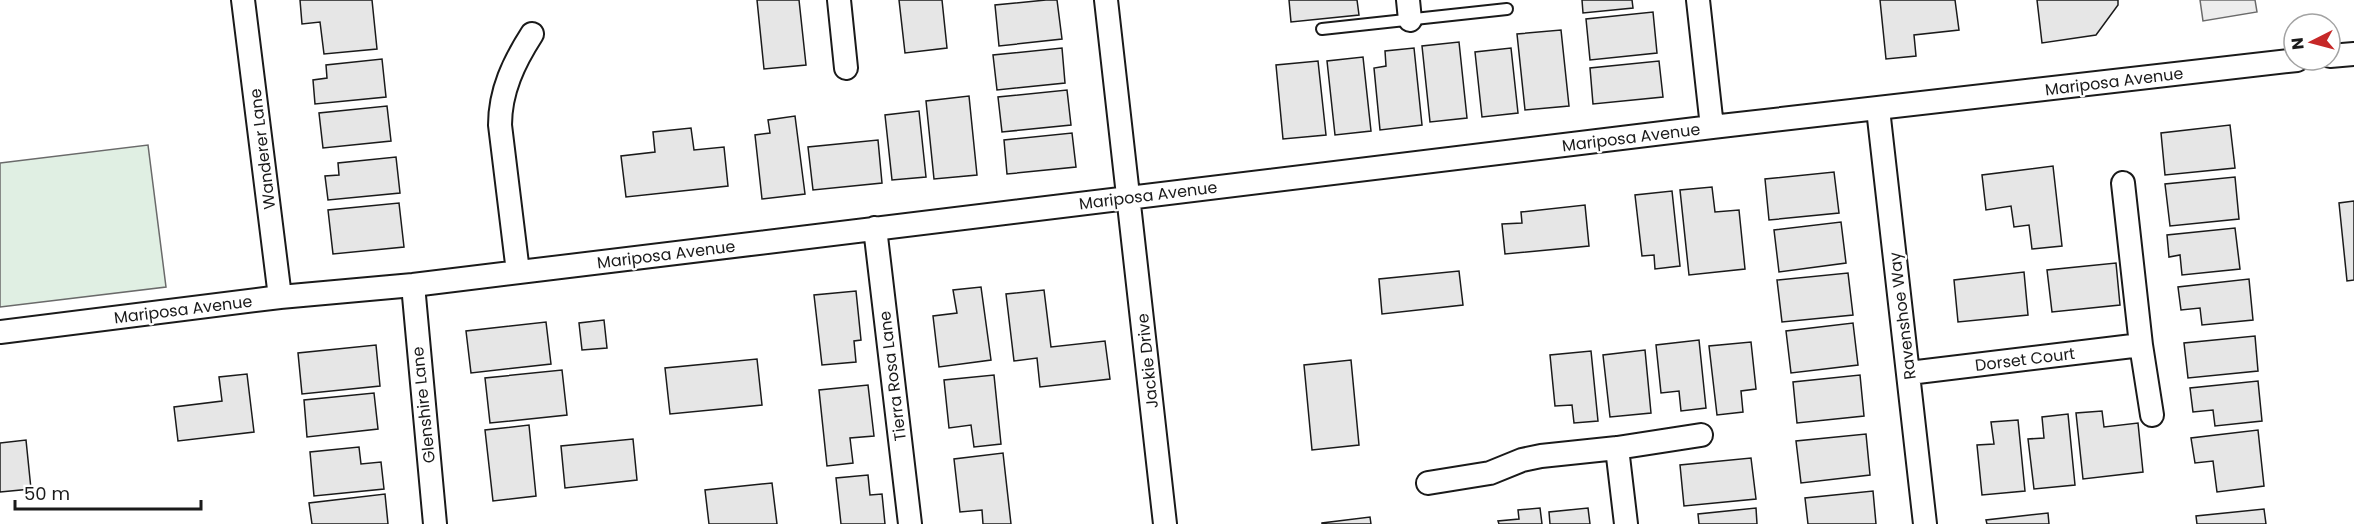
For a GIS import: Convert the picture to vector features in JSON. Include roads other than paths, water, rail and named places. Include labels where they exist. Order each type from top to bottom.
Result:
[{"type":"street","name":"Wanderer Lane","points":[[243,0],[280,297]]},
{"type":"street","points":[[839,0],[846,68]]},
{"type":"street","name":"Jackie Drive","points":[[1106,0],[1165,524]]},
{"type":"street","points":[[1698,0],[1712,127]]},
{"type":"street","points":[[518,272],[500,111],[504,89],[520,53],[532,34]]},
{"type":"street","name":"Mariposa Avenue","points":[[0,332],[280,297],[413,285],[1712,127],[2282,62]]},
{"type":"street","name":"Ravenshoe Way","points":[[1878,109],[1925,524]]},
{"type":"street","points":[[2123,183],[2141,345],[2152,415]]},
{"type":"street","name":"Tierra Rosa Lane","points":[[875,228],[910,524]]},
{"type":"street","name":"Glenshire Lane","points":[[413,285],[435,524]]},
{"type":"street","name":"Dorset Court","points":[[1909,373],[2141,345]]},
{"type":"street","points":[[1428,483],[1490,473],[1522,460],[1541,456],[1617,448],[1701,435]]},
{"type":"street","points":[[1617,448],[1626,524]]},
{"type":"lane","points":[[1322,29],[1409,10],[1507,9]]}]
